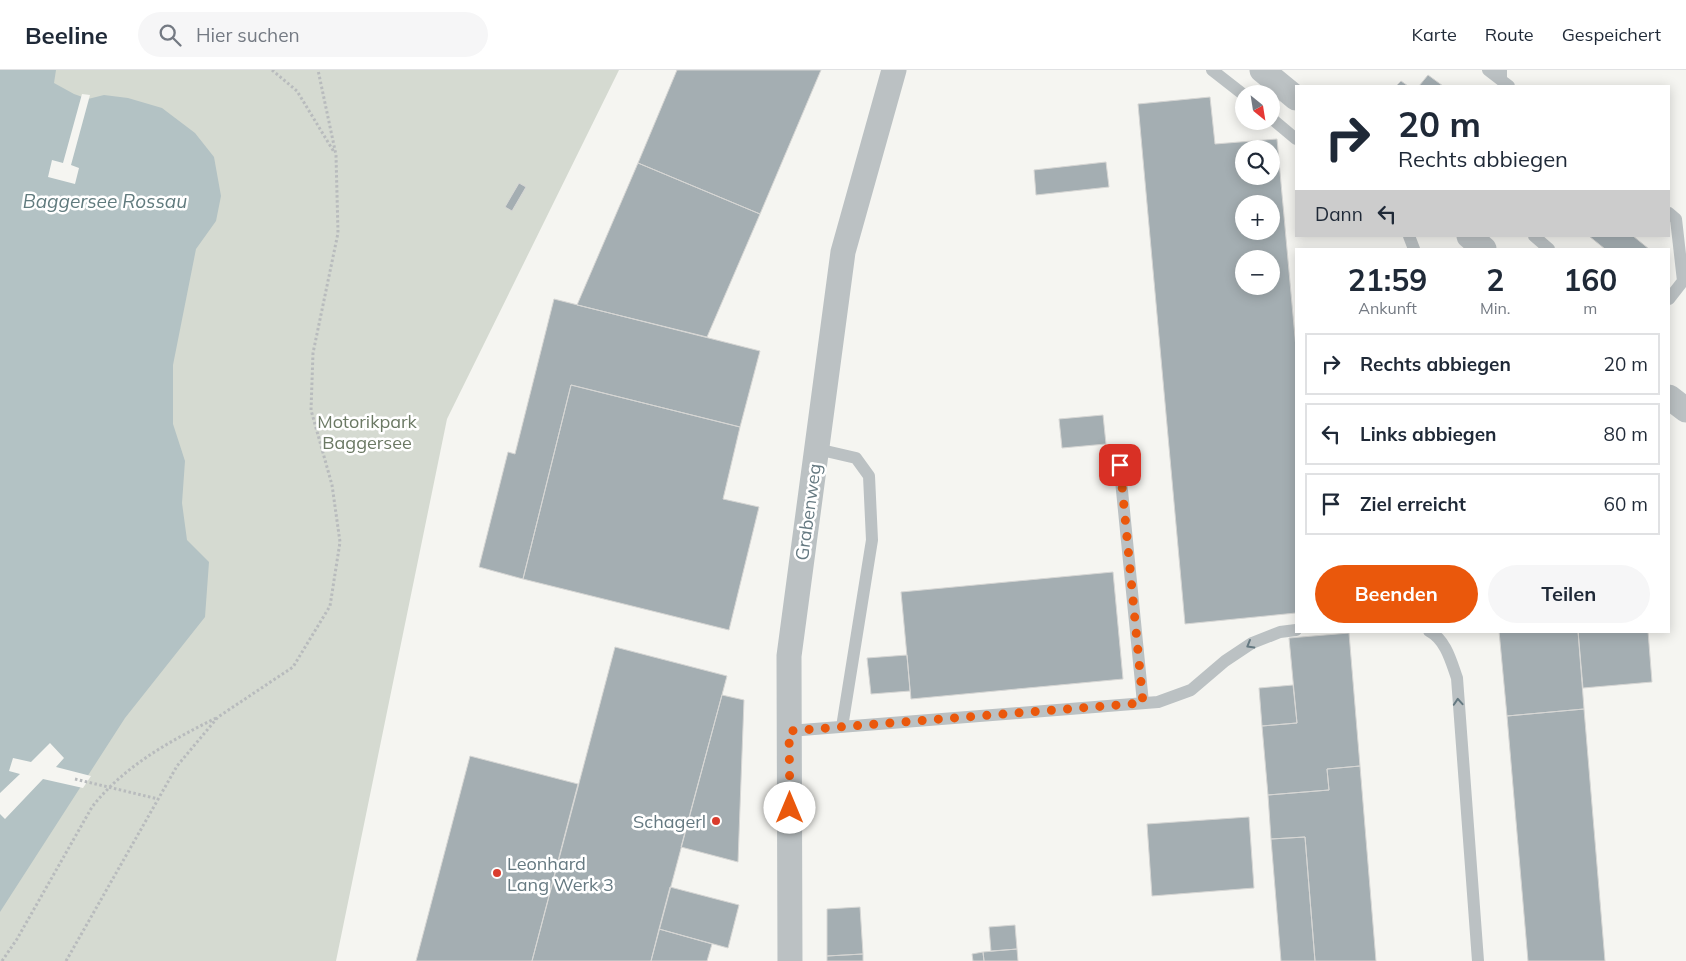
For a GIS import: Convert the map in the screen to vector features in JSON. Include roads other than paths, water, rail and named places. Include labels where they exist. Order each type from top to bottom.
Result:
[{"type":"street","name":"Grabenweg","points":[[790,961],[789,656],[843,252],[894,70]]},
{"type":"street","points":[[1262,70],[1295,97]]},
{"type":"street","points":[[1469,237],[1483,248]]},
{"type":"street","points":[[1670,398],[1686,410]]},
{"type":"lane","points":[[1212,70],[1235,88]]},
{"type":"lane","points":[[1488,70],[1504,79]]},
{"type":"lane","points":[[1280,126],[1295,138]]},
{"type":"lane","points":[[1670,214],[1676,219],[1683,281],[1670,298]]},
{"type":"lane","points":[[1535,237],[1548,248]]},
{"type":"lane","points":[[817,449],[856,458],[869,476],[872,540],[842,727]]},
{"type":"lane","points":[[1118,450],[1143,703]]},
{"type":"lane","points":[[789,731],[1158,702],[1191,690],[1225,661],[1252,643],[1280,632],[1295,630]]},
{"type":"lane","points":[[1434,633],[1449,654],[1457,678],[1478,961]]},
{"type":"water","name":"Baggersee Rossau","points":[[0,70],[56,70],[54,83],[74,94],[88,99],[104,95],[128,98],[162,108],[195,133],[214,157],[221,196],[216,221],[196,249],[173,365],[173,424],[185,461],[182,503],[187,540],[209,562],[205,617],[125,718],[0,912]]},
{"type":"place","name":"Schagerl","points":[[716,821]]},
{"type":"place","name":"Leonhard Lang Werk 3","points":[[497,873]]},
{"type":"park label","name":"Motorikpark Baggersee","points":[[367,431]]}]
